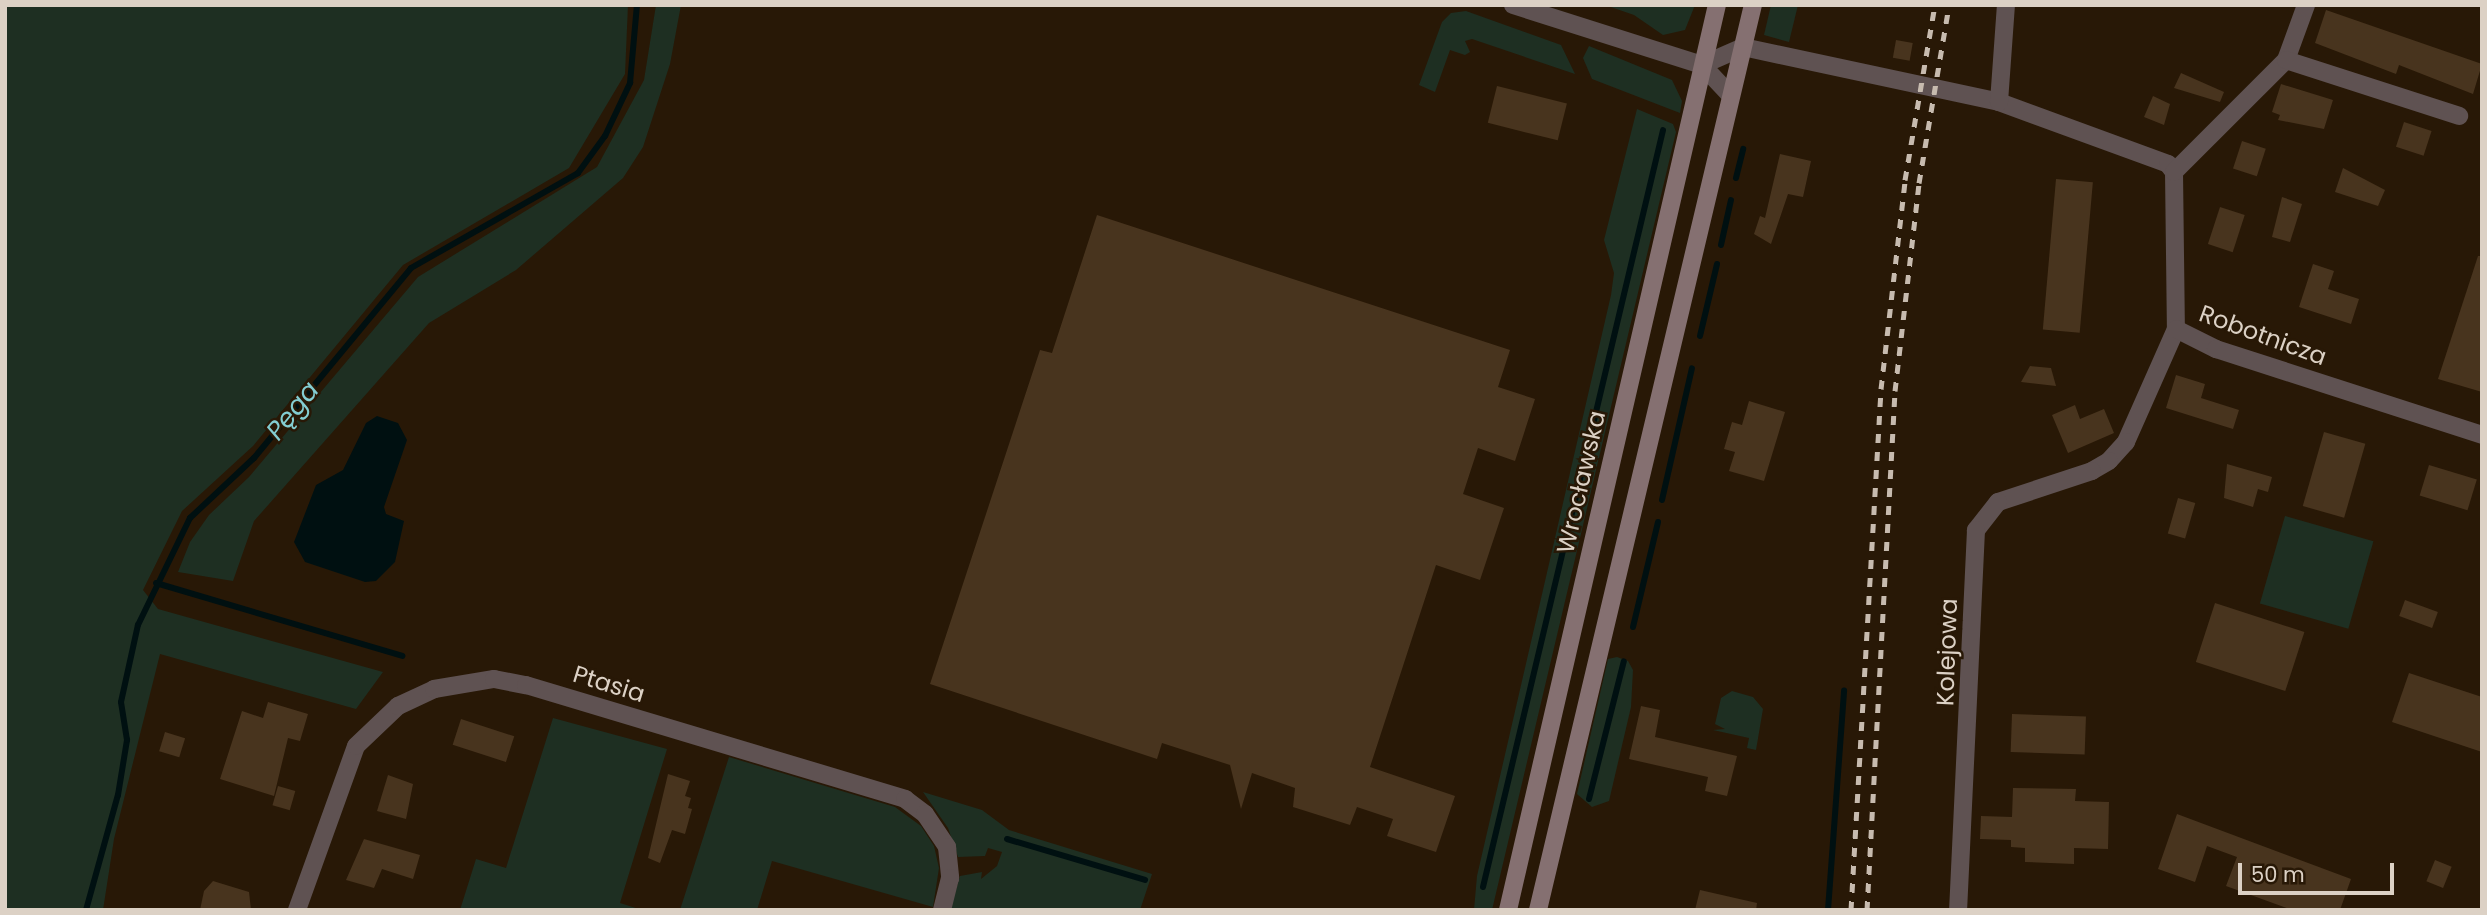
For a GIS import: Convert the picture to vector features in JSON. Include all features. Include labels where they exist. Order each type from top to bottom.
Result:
[{"type":"main road","name":"Wrocławska","points":[[1508,910],[1717,5]]},
{"type":"main road","points":[[1538,910],[1752,5]]},
{"type":"street","points":[[1513,5],[1702,65],[1731,96]]},
{"type":"street","points":[[1999,102],[2006,5]]},
{"type":"street","points":[[1702,65],[1743,47],[1999,102],[2146,155],[2168,164],[2174,172],[2286,60],[2306,5]]},
{"type":"street","points":[[2286,60],[2459,116]]},
{"type":"street","name":"Robotnicza","points":[[2174,172],[2176,329],[2216,349],[2482,435]]},
{"type":"street","name":"Kolejowa","points":[[1958,910],[1976,530],[1998,502],[2092,471],[2109,461],[2126,442],[2176,329]]},
{"type":"street","name":"Ptasia","points":[[297,910],[356,746],[398,706],[434,690],[494,679],[905,799],[925,814],[947,847],[950,878],[942,910]]},
{"type":"green space","points":[[5,5],[628,5],[625,74],[569,168],[403,265],[253,446],[182,511],[143,590],[158,609],[383,672],[356,709],[160,654],[114,839],[103,910],[5,910]]},
{"type":"green space","points":[[656,5],[681,5],[670,64],[643,147],[623,178],[516,270],[429,323],[254,521],[233,581],[178,572],[190,542],[209,515],[249,477],[418,277],[597,167],[644,80]]},
{"type":"green space","points":[[1605,5],[1695,5],[1685,30],[1663,35],[1634,15]]},
{"type":"green space","points":[[1771,5],[1798,5],[1789,42],[1764,35]]},
{"type":"green space","points":[[1466,11],[1561,45],[1575,74],[1472,39],[1465,41],[1470,52],[1465,55],[1450,50],[1435,92],[1419,85],[1442,22],[1451,13]]},
{"type":"green space","points":[[1589,46],[1672,80],[1682,101],[1680,113],[1592,79],[1583,58]]},
{"type":"green space","points":[[1637,109],[1673,124],[1676,132],[1492,910],[1474,910],[1477,876],[1611,295],[1614,273],[1604,240]]},
{"type":"green space","points":[[2285,516],[2373,541],[2348,629],[2260,603]]},
{"type":"green space","points":[[1617,657],[1628,661],[1633,670],[1631,707],[1609,801],[1592,807],[1577,794],[1608,659]]},
{"type":"green space","points":[[1732,691],[1753,697],[1763,709],[1756,750],[1747,748],[1749,738],[1713,730],[1725,729],[1715,724],[1721,698]]},
{"type":"green space","points":[[553,718],[667,749],[620,903],[642,910],[460,910],[476,859],[506,868]]},
{"type":"green space","points":[[729,757],[895,807],[921,826],[934,846],[939,868],[933,907],[772,861],[757,910],[680,910]]},
{"type":"green space","points":[[923,792],[982,810],[1009,830],[1152,874],[1140,910],[950,910],[960,876],[982,872],[981,879],[997,866],[1002,852],[988,848],[985,856],[958,857],[948,828]]},
{"type":"shaded area","points":[[377,416],[398,423],[407,440],[384,507],[386,514],[404,521],[395,562],[376,581],[365,582],[305,562],[294,542],[316,485],[343,470],[366,423]]},
{"type":"building","points":[[2326,10],[2482,64],[2473,94],[2399,65],[2396,74],[2315,43]]},
{"type":"building","points":[[1896,40],[1913,43],[1910,61],[1893,58]]},
{"type":"building","points":[[2181,73],[2224,92],[2220,102],[2174,88]]},
{"type":"building","points":[[2281,84],[2333,100],[2324,129],[2278,120],[2280,115],[2272,112]]},
{"type":"building","points":[[1497,86],[1567,103],[1558,140],[1488,123]]},
{"type":"building","points":[[2153,96],[2170,104],[2164,125],[2144,117]]},
{"type":"building","points":[[2404,122],[2432,131],[2424,156],[2396,147]]},
{"type":"building","points":[[2242,141],[2266,149],[2257,176],[2233,169]]},
{"type":"building","points":[[1780,154],[1811,161],[1803,197],[1788,194],[1771,244],[1754,234],[1760,216],[1765,218]]},
{"type":"building","points":[[2343,168],[2385,190],[2378,206],[2335,192]]},
{"type":"building","points":[[2056,179],[2093,182],[2080,333],[2043,329]]},
{"type":"building","points":[[2282,197],[2302,204],[2290,242],[2272,237]]},
{"type":"building","points":[[2220,207],[2245,215],[2233,252],[2208,244]]},
{"type":"building","points":[[1097,215],[1510,350],[1498,387],[1535,399],[1515,461],[1478,448],[1463,494],[1504,508],[1480,580],[1436,565],[1370,767],[1455,796],[1436,852],[1387,836],[1393,819],[1357,807],[1350,825],[1293,807],[1295,788],[1252,773],[1241,809],[1230,765],[1162,743],[1157,759],[930,684],[1040,350],[1052,353]]},
{"type":"building","points":[[2478,256],[2482,256],[2482,392],[2438,379]]},
{"type":"building","points":[[2313,264],[2334,271],[2328,289],[2359,299],[2351,324],[2299,307]]},
{"type":"building","points":[[2030,366],[2051,368],[2056,386],[2021,382]]},
{"type":"building","points":[[2176,375],[2205,384],[2201,398],[2239,410],[2233,429],[2166,408]]},
{"type":"building","points":[[1749,401],[1785,412],[1764,481],[1729,471],[1735,452],[1724,449],[1732,422],[1742,425]]},
{"type":"building","points":[[2075,405],[2080,419],[2104,409],[2114,433],[2068,453],[2052,415]]},
{"type":"building","points":[[2324,432],[2365,444],[2344,518],[2303,506]]},
{"type":"building","points":[[2227,464],[2272,477],[2268,492],[2258,489],[2253,507],[2224,498]]},
{"type":"building","points":[[2429,465],[2477,480],[2467,510],[2420,496]]},
{"type":"building","points":[[2178,498],[2195,503],[2185,539],[2168,534]]},
{"type":"building","points":[[2405,600],[2438,612],[2432,628],[2399,616]]},
{"type":"building","points":[[2215,603],[2304,632],[2285,691],[2196,662]]},
{"type":"building","points":[[2409,673],[2482,697],[2482,752],[2392,722]]},
{"type":"building","points":[[268,702],[308,714],[300,741],[288,738],[274,796],[220,779],[242,711],[263,718]]},
{"type":"building","points":[[1641,706],[1660,710],[1655,737],[1737,756],[1727,796],[1705,791],[1708,777],[1629,759]]},
{"type":"building","points":[[2012,714],[2086,717],[2085,755],[2011,752]]},
{"type":"building","points":[[461,719],[514,736],[506,762],[453,745]]},
{"type":"building","points":[[165,732],[185,738],[179,757],[159,751]]},
{"type":"building","points":[[668,774],[690,781],[685,796],[691,798],[688,808],[692,809],[685,834],[672,830],[660,863],[648,858]]},
{"type":"building","points":[[388,775],[413,784],[406,819],[377,811]]},
{"type":"building","points":[[278,786],[295,791],[290,810],[272,805]]},
{"type":"building","points":[[2013,788],[2076,789],[2075,801],[2109,802],[2108,849],[2074,848],[2074,864],[2025,862],[2025,848],[2011,847],[2011,840],[1980,839],[1981,816],[2012,817]]},
{"type":"building","points":[[2177,814],[2351,879],[2340,910],[2292,910],[2226,886],[2237,857],[2207,846],[2195,882],[2158,869]]},
{"type":"building","points":[[364,839],[420,855],[413,879],[382,869],[374,888],[346,880]]},
{"type":"building","points":[[2435,860],[2452,867],[2443,888],[2426,881]]},
{"type":"building","points":[[213,881],[249,892],[251,910],[200,910],[204,891]]},
{"type":"building","points":[[1700,890],[1757,903],[1756,910],[1695,910]]},
{"type":"waterway","name":"Pęga","points":[[86,910],[118,795],[127,740],[121,702],[138,625],[190,518],[254,458],[411,268],[578,173],[605,136],[630,83],[637,5]]},
{"type":"waterway","points":[[1483,887],[1663,130]]},
{"type":"waterway","points":[[1736,178],[1743,149]]},
{"type":"waterway","points":[[1721,245],[1731,200]]},
{"type":"waterway","points":[[1700,336],[1717,264]]},
{"type":"waterway","points":[[1662,500],[1692,368]]},
{"type":"waterway","points":[[1633,627],[1658,522]]},
{"type":"waterway","points":[[156,583],[402,656]]},
{"type":"waterway","points":[[1589,799],[1624,661]]},
{"type":"waterway","points":[[1828,910],[1844,691]]},
{"type":"waterway","points":[[1007,839],[1145,880]]},
{"type":"railway","points":[[1851,910],[1881,389],[1905,180],[1935,5]]},
{"type":"railway","points":[[1867,910],[1895,391],[1919,183],[1949,5]]}]
